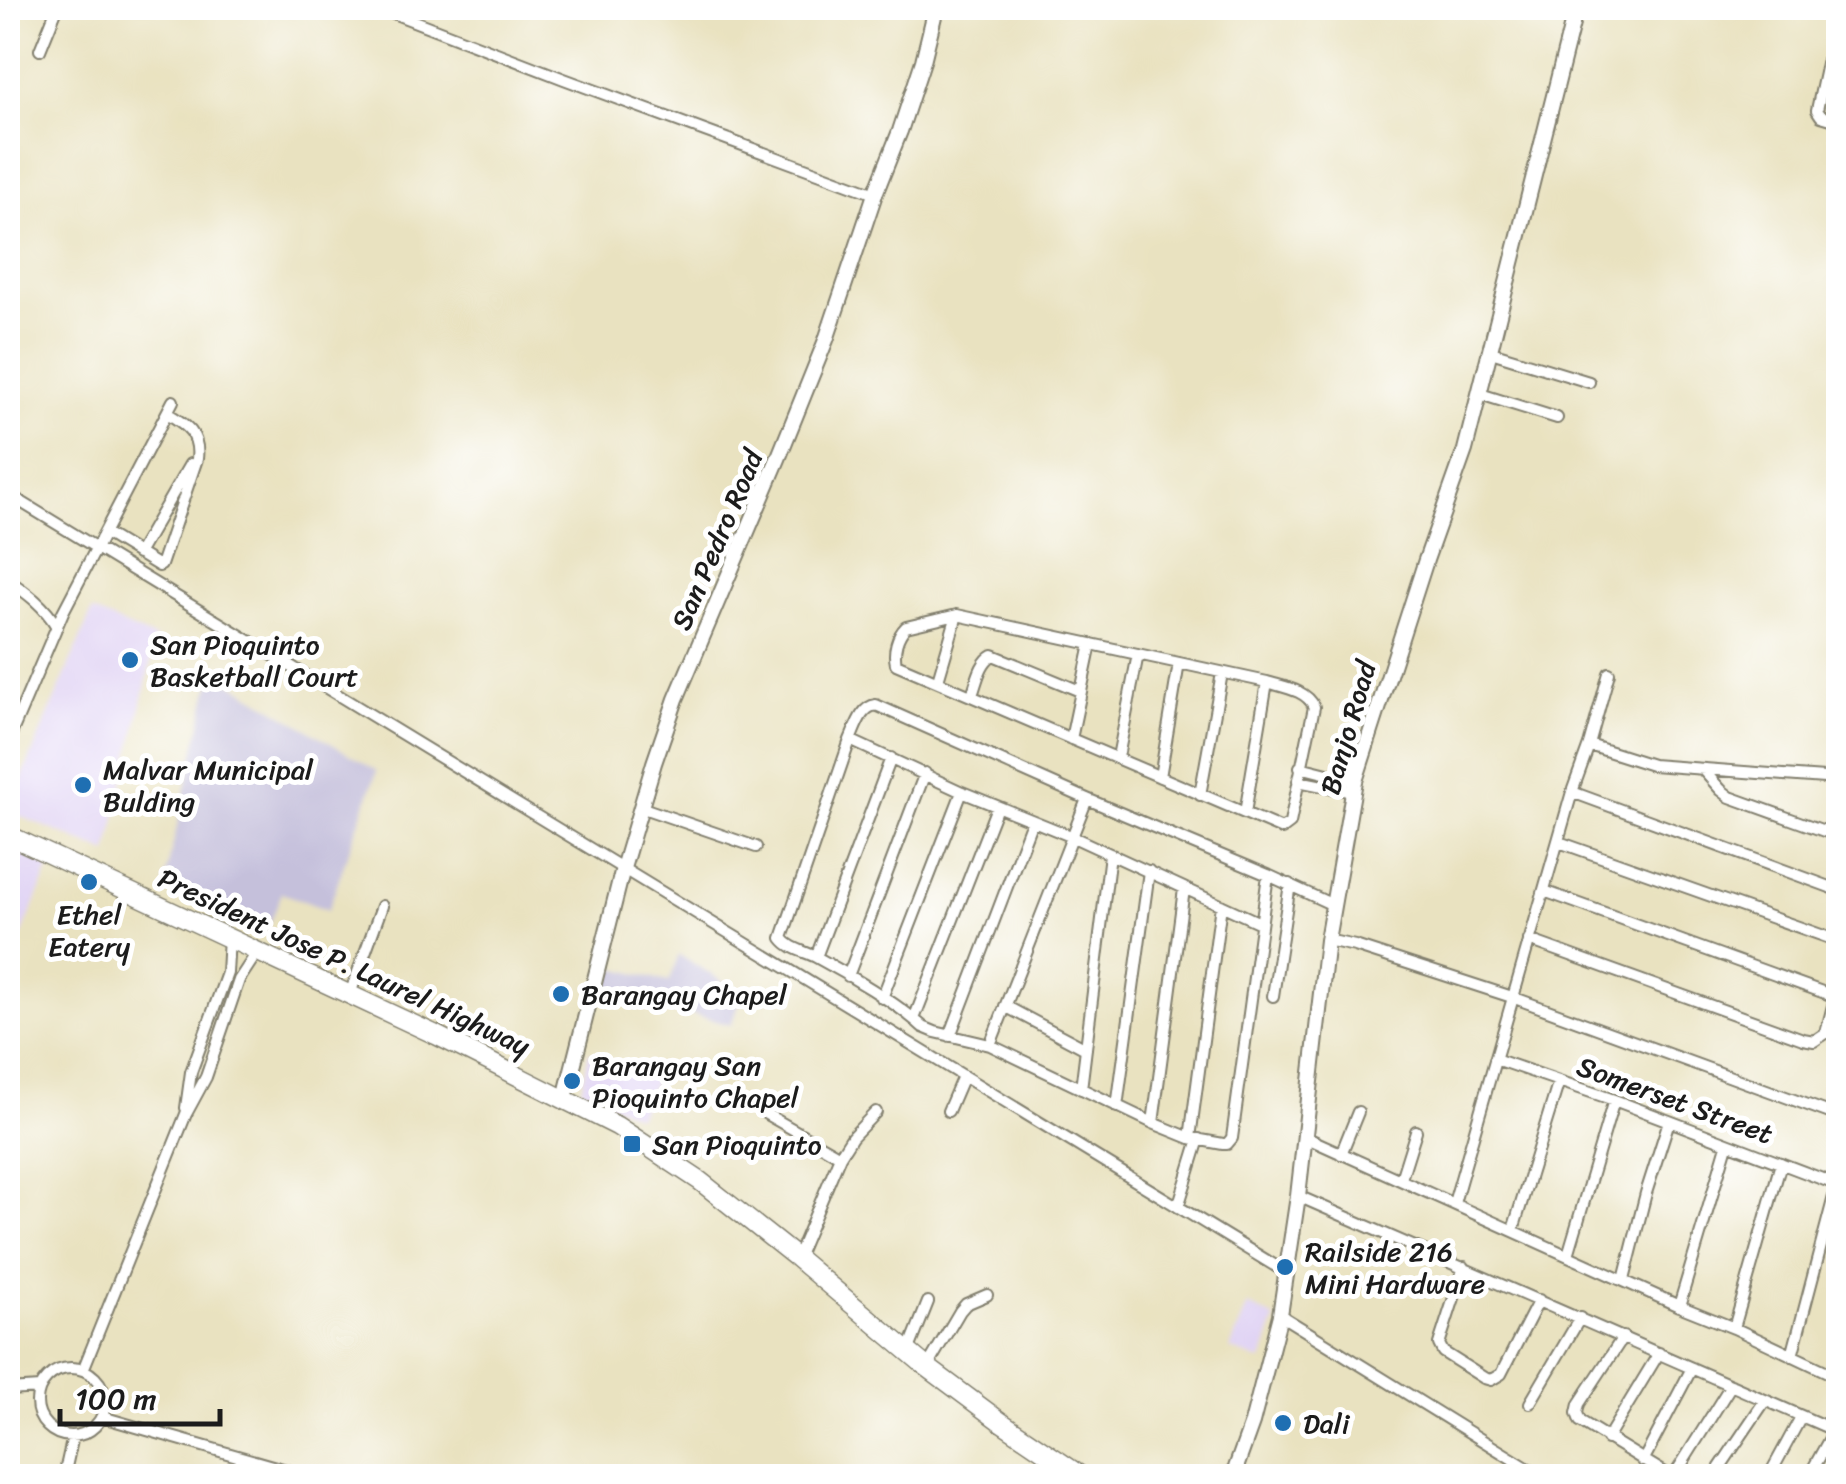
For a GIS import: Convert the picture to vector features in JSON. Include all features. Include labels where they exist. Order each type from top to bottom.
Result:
[{"type":"highway","name":"President Jose P. Laurel Highway","points":[[8,834],[566,1098],[661,1153],[797,1258],[928,1368],[1081,1476]]},
{"type":"street","points":[[8,21],[13,8]]},
{"type":"street","points":[[40,50],[57,8]]},
{"type":"street","points":[[380,8],[875,194]]},
{"type":"street","name":"San Pedro Road","points":[[566,1098],[640,808],[676,700],[826,340],[906,114],[936,8]]},
{"type":"street","name":"Banjo Road","points":[[1234,1476],[1280,1315],[1298,1196],[1327,940],[1354,786],[1465,450],[1576,8]]},
{"type":"street","points":[[1838,12],[1836,38],[1817,110],[1818,114],[1838,120]]},
{"type":"street","points":[[1824,76],[1838,80]]},
{"type":"street","points":[[1491,352],[1589,382]]},
{"type":"street","points":[[1480,394],[1557,418]]},
{"type":"street","points":[[8,740],[57,627],[173,401]]},
{"type":"street","points":[[105,533],[161,566],[198,450],[192,430],[167,413]]},
{"type":"street","points":[[138,554],[198,450]]},
{"type":"street","points":[[8,494],[1287,1274]]},
{"type":"street","points":[[8,580],[32,597],[57,627]]},
{"type":"street","points":[[938,680],[956,616]]},
{"type":"street","points":[[956,616],[1091,644],[1267,682],[1310,699],[1314,707],[1287,827],[1282,829],[1200,796],[1118,757],[901,667],[894,654],[906,627],[956,616]]},
{"type":"street","points":[[1072,740],[1091,644]]},
{"type":"street","points":[[1118,757],[1138,654]]},
{"type":"street","points":[[972,695],[987,658],[993,655],[1080,691]]},
{"type":"street","points":[[1160,777],[1179,663]]},
{"type":"street","points":[[1200,796],[1222,672]]},
{"type":"street","points":[[1454,1203],[1609,673]]},
{"type":"street","points":[[1246,813],[1267,682]]},
{"type":"street","points":[[1268,874],[1232,1138],[1227,1144],[1194,1139],[1152,1123],[990,1045],[924,1027],[782,938],[850,740],[867,707],[876,706],[1268,874],[1334,905]]},
{"type":"street","points":[[850,740],[1260,923]]},
{"type":"street","points":[[1590,745],[1652,766],[1838,780]]},
{"type":"street","points":[[816,958],[890,758]]},
{"type":"street","points":[[1300,767],[1354,786]]},
{"type":"street","points":[[1704,771],[1730,797],[1838,836]]},
{"type":"street","points":[[848,976],[925,774]]},
{"type":"street","points":[[1298,781],[1354,786]]},
{"type":"street","points":[[882,998],[962,792]]},
{"type":"street","points":[[1572,792],[1838,890]]},
{"type":"street","points":[[990,1045],[1088,800]]},
{"type":"street","points":[[914,1019],[997,806]]},
{"type":"street","points":[[640,808],[756,848]]},
{"type":"street","points":[[950,1036],[1032,821]]},
{"type":"street","points":[[1558,842],[1838,941]]},
{"type":"street","points":[[1081,1089],[1110,854]]},
{"type":"street","points":[[1117,1106],[1149,871]]},
{"type":"street","points":[[1273,996],[1290,884]]},
{"type":"street","points":[[1152,1123],[1184,889]]},
{"type":"street","points":[[1529,940],[1803,1039],[1814,1041],[1826,1033],[1837,991],[1544,892]]},
{"type":"street","points":[[1178,1207],[1194,1139],[1222,905]]},
{"type":"street","points":[[350,994],[382,906]]},
{"type":"street","points":[[186,1114],[191,1072],[226,972],[228,937]]},
{"type":"street","points":[[1327,940],[1512,997],[1838,1116]]},
{"type":"street","points":[[83,1370],[186,1114],[206,1077],[239,980],[258,950]]},
{"type":"street","points":[[1005,1006],[1086,1049]]},
{"type":"street","name":"Somerset Street","points":[[1494,1059],[1838,1185]]},
{"type":"street","points":[[191,1072],[206,1077]]},
{"type":"street","points":[[948,1111],[964,1076]]},
{"type":"street","points":[[1513,1230],[1559,1081]]},
{"type":"street","points":[[1568,1255],[1614,1100]]},
{"type":"street","points":[[797,1258],[840,1156],[876,1112]]},
{"type":"street","points":[[1340,1154],[1358,1112]]},
{"type":"street","points":[[766,1114],[840,1156]]},
{"type":"street","points":[[1624,1280],[1669,1121]]},
{"type":"street","points":[[1402,1179],[1416,1131]]},
{"type":"street","points":[[1305,1138],[1838,1378]]},
{"type":"street","points":[[1679,1306],[1727,1145]]},
{"type":"street","points":[[1734,1328],[1781,1163]]},
{"type":"street","points":[[1792,1356],[1838,1185]]},
{"type":"street","points":[[1298,1196],[1836,1432],[1809,1476]]},
{"type":"street","points":[[1464,1267],[1439,1344],[1442,1352],[1484,1378],[1490,1380],[1501,1374],[1539,1300]]},
{"type":"street","points":[[928,1368],[960,1310],[986,1295]]},
{"type":"street","points":[[908,1352],[928,1302]]},
{"type":"street","points":[[1280,1315],[1540,1476]]},
{"type":"street","points":[[1530,1403],[1580,1318]]},
{"type":"street","points":[[1623,1338],[1578,1404],[1580,1422],[1672,1476],[1731,1385]]},
{"type":"street","points":[[1607,1439],[1659,1353]]},
{"type":"street","points":[[1642,1461],[1692,1368]]},
{"type":"street","points":[[58,1370],[83,1370],[95,1377],[103,1389],[106,1403],[102,1417],[85,1434],[56,1433],[43,1422],[37,1405],[40,1388],[58,1370]]},
{"type":"street","points":[[8,1390],[40,1388]]},
{"type":"street","points":[[1714,1476],[1764,1402]]},
{"type":"street","points":[[102,1417],[307,1476]]},
{"type":"street","points":[[1769,1476],[1800,1418]]},
{"type":"street","points":[[64,1476],[73,1436]]},
{"type":"shaded area","points":[[92,611],[156,639],[108,853],[8,811]]},
{"type":"shaded area","points":[[213,672],[377,771],[328,910],[282,893],[266,933],[164,883]]},
{"type":"shaded area","points":[[19,852],[50,867],[21,937],[8,983],[8,880]]},
{"type":"shaded area","points":[[679,955],[742,993],[731,1025],[607,991],[611,967],[669,982]]},
{"type":"shaded area","points":[[589,1052],[657,1077],[638,1116],[581,1090]]},
{"type":"shaded area","points":[[1248,1305],[1275,1319],[1262,1361],[1230,1349]]},
{"type":"place","name":"San Pioquinto Basketball Court","points":[[130,660]]},
{"type":"place","name":"Malvar Municipal Bulding","points":[[83,785]]},
{"type":"place","name":"Ethel Eatery","points":[[89,882]]},
{"type":"place","name":"Barangay Chapel","points":[[561,994]]},
{"type":"place","name":"Barangay San Pioquinto Chapel","points":[[572,1081]]},
{"type":"place","name":"San Pioquinto","points":[[632,1144]]},
{"type":"place","name":"Railside 216 Mini Hardware","points":[[1285,1267]]},
{"type":"place","name":"Dali","points":[[1283,1423]]}]
